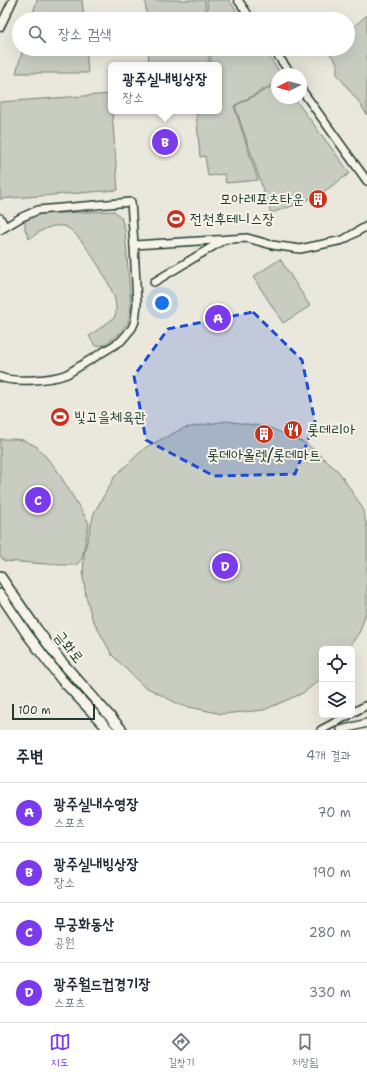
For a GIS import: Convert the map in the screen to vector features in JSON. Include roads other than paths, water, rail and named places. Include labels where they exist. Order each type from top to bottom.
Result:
[{"type":"main road","name":"금화로","points":[[0,576],[60,660],[122,730]]},
{"type":"main road","name":"금화로","points":[[0,594],[27,634],[61,679],[109,730]]},
{"type":"street","points":[[0,27],[13,0]]},
{"type":"street","points":[[238,0],[246,12]]},
{"type":"street","points":[[278,56],[287,68]]},
{"type":"street","points":[[307,96],[367,181]]},
{"type":"street","points":[[0,218],[3,228],[38,210],[130,202],[134,245],[136,309],[132,328],[121,341],[97,357],[62,376],[46,380],[0,377]]},
{"type":"street","points":[[134,245],[247,238],[277,246],[300,249],[343,240],[367,226]]},
{"type":"street","points":[[154,282],[224,240]]},
{"type":"street","points":[[355,711],[367,705]]},
{"type":"street","points":[[321,730],[343,718]]},
{"type":"street","points":[[341,730],[367,723]]},
{"type":"place","name":"광주실내빙상장","points":[[165,142]]},
{"type":"place","name":"모아레포츠타운","points":[[318,199]]},
{"type":"place","name":"전천후테니스장","points":[[176,219]]},
{"type":"place","name":"광주실내수영장","points":[[218,318]]},
{"type":"place","name":"빛고을체육관","points":[[60,417]]},
{"type":"place","name":"롯데리아","points":[[293,430]]},
{"type":"place","name":"롯데아올렛/롯데마트","points":[[264,434]]},
{"type":"place","name":"무궁화동산","points":[[38,500]]},
{"type":"place","name":"광주월드컵경기장","points":[[225,566]]}]
